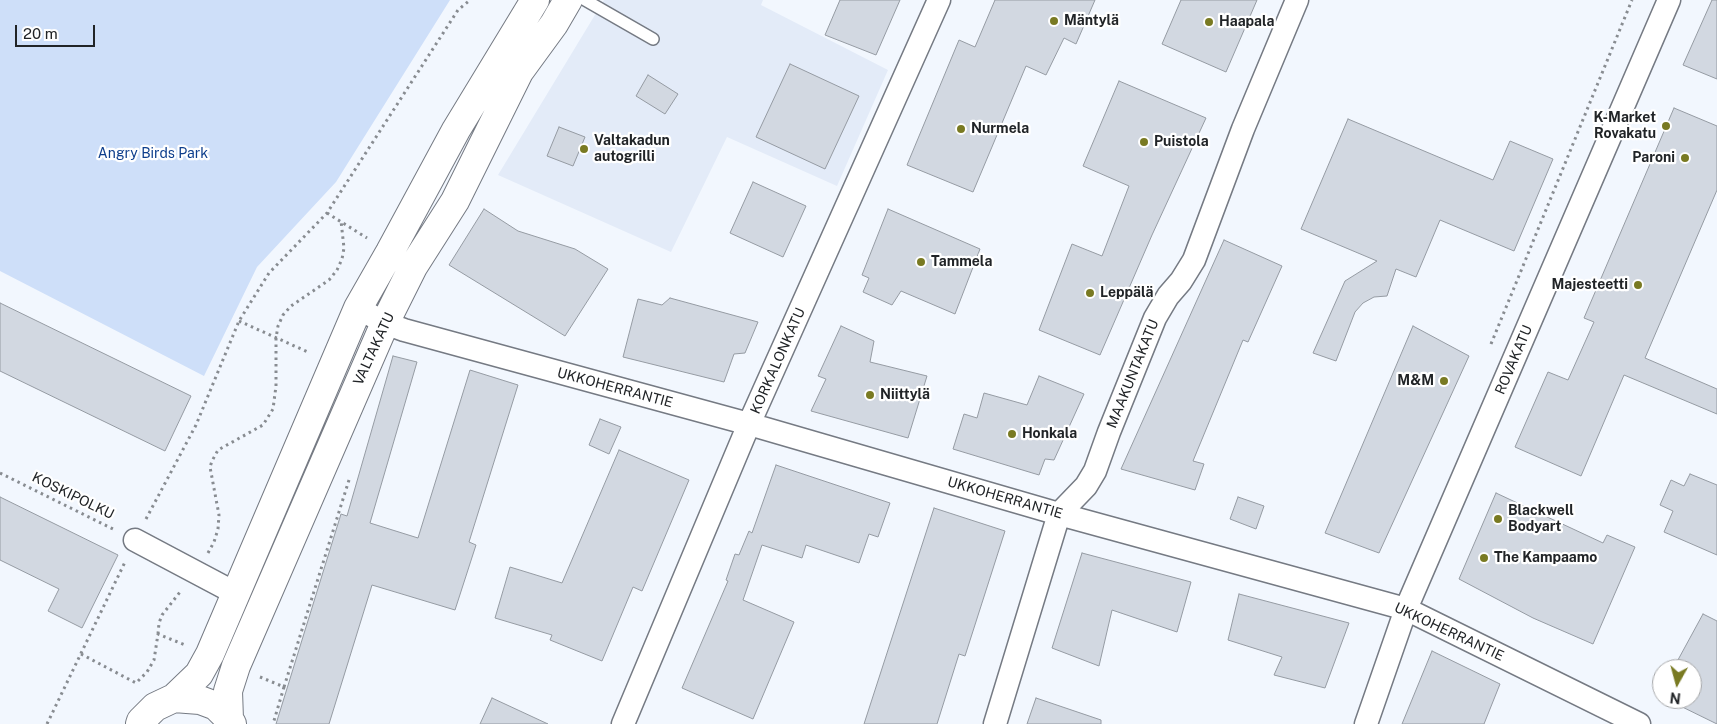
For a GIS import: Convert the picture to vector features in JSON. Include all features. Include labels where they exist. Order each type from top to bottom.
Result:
[{"type":"street","points":[[140,724],[155,707],[174,698],[199,674],[210,654],[358,308],[456,130],[534,0]]},
{"type":"street","name":"VALTAKATU","points":[[230,721],[228,691],[236,666],[385,323],[413,267],[455,201],[519,72],[554,24],[568,0]]},
{"type":"street","name":"KORKALONKATU","points":[[623,724],[749,424],[939,0]]},
{"type":"street","name":"MAAKUNTAKATU","points":[[995,724],[1059,514],[1086,486],[1096,470],[1109,432],[1156,318],[1168,296],[1181,281],[1194,260],[1243,129],[1297,0]]},
{"type":"street","name":"ROVAKATU","points":[[1366,724],[1406,609],[1670,0]]},
{"type":"street","name":"UKKOHERRANTIE","points":[[358,308],[385,323],[404,330],[749,424],[1059,514],[1406,609],[1639,724]]},
{"type":"street","points":[[135,540],[235,593]]},
{"type":"street","points":[[174,698],[200,700],[216,706],[230,721]]},
{"type":"lane","points":[[585,0],[653,38]]},
{"type":"path","points":[[47,724],[135,540],[196,426],[239,321],[268,273],[327,213],[458,10],[470,0]]},
{"type":"path","points":[[327,213],[369,239]]},
{"type":"path","points":[[81,654],[136,683],[147,672],[154,660],[159,623],[162,615],[204,560],[218,529],[219,515],[210,468],[212,461],[218,450],[264,425],[273,409],[276,386],[276,338],[278,326],[283,315],[291,306],[329,280],[337,270],[344,248],[341,221]]},
{"type":"path","points":[[239,321],[317,357]]},
{"type":"path","name":"KOSKIPOLKU","points":[[0,473],[135,540]]},
{"type":"path","points":[[273,724],[350,478]]},
{"type":"path","points":[[158,634],[193,648]]},
{"type":"path","points":[[257,675],[284,687]]},
{"type":"shaded area","points":[[604,0],[763,0],[761,5],[888,70],[837,186],[727,137],[671,252],[498,175]]},
{"type":"green space","name":"Angry Birds Park","points":[[0,0],[450,0],[336,182],[257,267],[204,376],[0,271]]},
{"type":"building","points":[[840,0],[900,0],[876,55],[825,35]]},
{"type":"building","points":[[995,0],[1095,0],[1076,44],[1064,38],[1046,75],[1026,66],[973,192],[907,165],[959,40],[975,47]]},
{"type":"building","name":"Haapala","points":[[1181,0],[1257,0],[1226,72],[1162,44]]},
{"type":"building","points":[[1712,0],[1717,0],[1717,79],[1683,65]]},
{"type":"building","points":[[790,64],[859,96],[825,169],[756,137]]},
{"type":"building","points":[[648,75],[678,94],[665,114],[636,96]]},
{"type":"building","points":[[1119,81],[1206,118],[1152,235],[1100,355],[1039,330],[1072,244],[1102,256],[1129,186],[1083,166]]},
{"type":"building","points":[[1674,108],[1717,126],[1717,190],[1645,358],[1717,389],[1717,414],[1624,375],[1581,476],[1515,447],[1548,372],[1568,380],[1594,322],[1584,318]]},
{"type":"building","points":[[1348,119],[1493,180],[1510,141],[1553,159],[1514,251],[1440,220],[1416,277],[1396,269],[1387,296],[1374,297],[1363,303],[1355,312],[1336,361],[1313,353],[1345,281],[1377,261],[1301,229]]},
{"type":"building","points":[[559,127],[585,137],[573,166],[547,156]]},
{"type":"building","points":[[753,182],[806,206],[783,257],[730,233]]},
{"type":"building","points":[[484,209],[518,231],[575,249],[608,269],[565,336],[449,265]]},
{"type":"building","name":"Tammela","points":[[888,209],[980,249],[955,314],[901,291],[892,305],[863,292],[869,278],[862,275]]},
{"type":"building","points":[[1224,240],[1282,266],[1248,342],[1243,340],[1193,461],[1204,464],[1195,490],[1121,469]]},
{"type":"building","points":[[670,298],[758,322],[745,353],[734,354],[724,382],[623,357],[638,299],[662,305]]},
{"type":"building","points":[[0,303],[191,396],[165,451],[0,371]]},
{"type":"building","name":"Niittylä","points":[[841,326],[874,341],[870,362],[927,376],[908,438],[811,411],[826,379],[818,376]]},
{"type":"building","points":[[1413,326],[1469,356],[1379,553],[1325,533]]},
{"type":"building","points":[[393,356],[417,362],[370,523],[418,538],[470,370],[518,385],[469,542],[476,545],[455,610],[372,585],[329,724],[276,724],[341,514],[347,516]]},
{"type":"building","name":"Honkala","points":[[1039,376],[1084,394],[1054,460],[1045,459],[1039,475],[953,449],[964,414],[977,418],[984,393],[1027,405]]},
{"type":"building","points":[[600,419],[621,427],[609,454],[589,445]]},
{"type":"building","points":[[619,450],[689,480],[642,591],[633,587],[602,661],[550,640],[552,635],[495,618],[510,567],[562,583]]},
{"type":"building","points":[[776,465],[890,503],[878,537],[869,534],[859,563],[806,545],[802,558],[762,545],[743,600],[794,622],[753,719],[682,688],[728,581],[726,580],[735,554],[739,555],[749,531],[752,533]]},
{"type":"building","points":[[1690,474],[1717,485],[1717,555],[1664,532],[1673,511],[1660,505],[1671,480],[1684,486]]},
{"type":"building","points":[[1496,493],[1603,543],[1607,535],[1635,547],[1593,644],[1533,618],[1459,579]]},
{"type":"building","points":[[0,497],[118,555],[82,628],[48,611],[59,589],[0,560]]},
{"type":"building","points":[[1238,497],[1264,506],[1256,529],[1230,519]]},
{"type":"building","points":[[934,508],[1005,531],[965,656],[959,654],[937,724],[864,724]]},
{"type":"building","points":[[1082,553],[1191,582],[1177,632],[1112,610],[1099,666],[1052,648]]},
{"type":"building","points":[[1239,594],[1349,623],[1325,688],[1274,675],[1282,657],[1228,640]]},
{"type":"building","points":[[1703,614],[1717,621],[1717,724],[1686,709],[1702,709],[1702,659],[1678,659]]},
{"type":"building","points":[[1432,651],[1500,684],[1484,724],[1402,724]]},
{"type":"building","points":[[492,698],[548,724],[480,724]]},
{"type":"building","points":[[1036,698],[1101,720],[1101,724],[1027,724]]},
{"type":"place","name":"Mäntylä","points":[[1054,21]]},
{"type":"place","name":"Haapala","points":[[1209,22]]},
{"type":"place","name":"K-Market Rovakatu","points":[[1666,126]]},
{"type":"place","name":"Nurmela","points":[[961,129]]},
{"type":"place","name":"Puistola","points":[[1144,142]]},
{"type":"place","name":"Valtakadun autogrilli","points":[[584,149]]},
{"type":"place","name":"Paroni","points":[[1685,158]]},
{"type":"place","name":"Tammela","points":[[921,262]]},
{"type":"place","name":"Majesteetti","points":[[1638,285]]},
{"type":"place","name":"Leppälä","points":[[1090,293]]},
{"type":"place","name":"M&M","points":[[1444,381]]},
{"type":"place","name":"Niittylä","points":[[870,395]]},
{"type":"place","name":"Honkala","points":[[1012,434]]},
{"type":"place","name":"Blackwell Bodyart","points":[[1498,519]]},
{"type":"place","name":"The Kampaamo","points":[[1484,558]]}]
